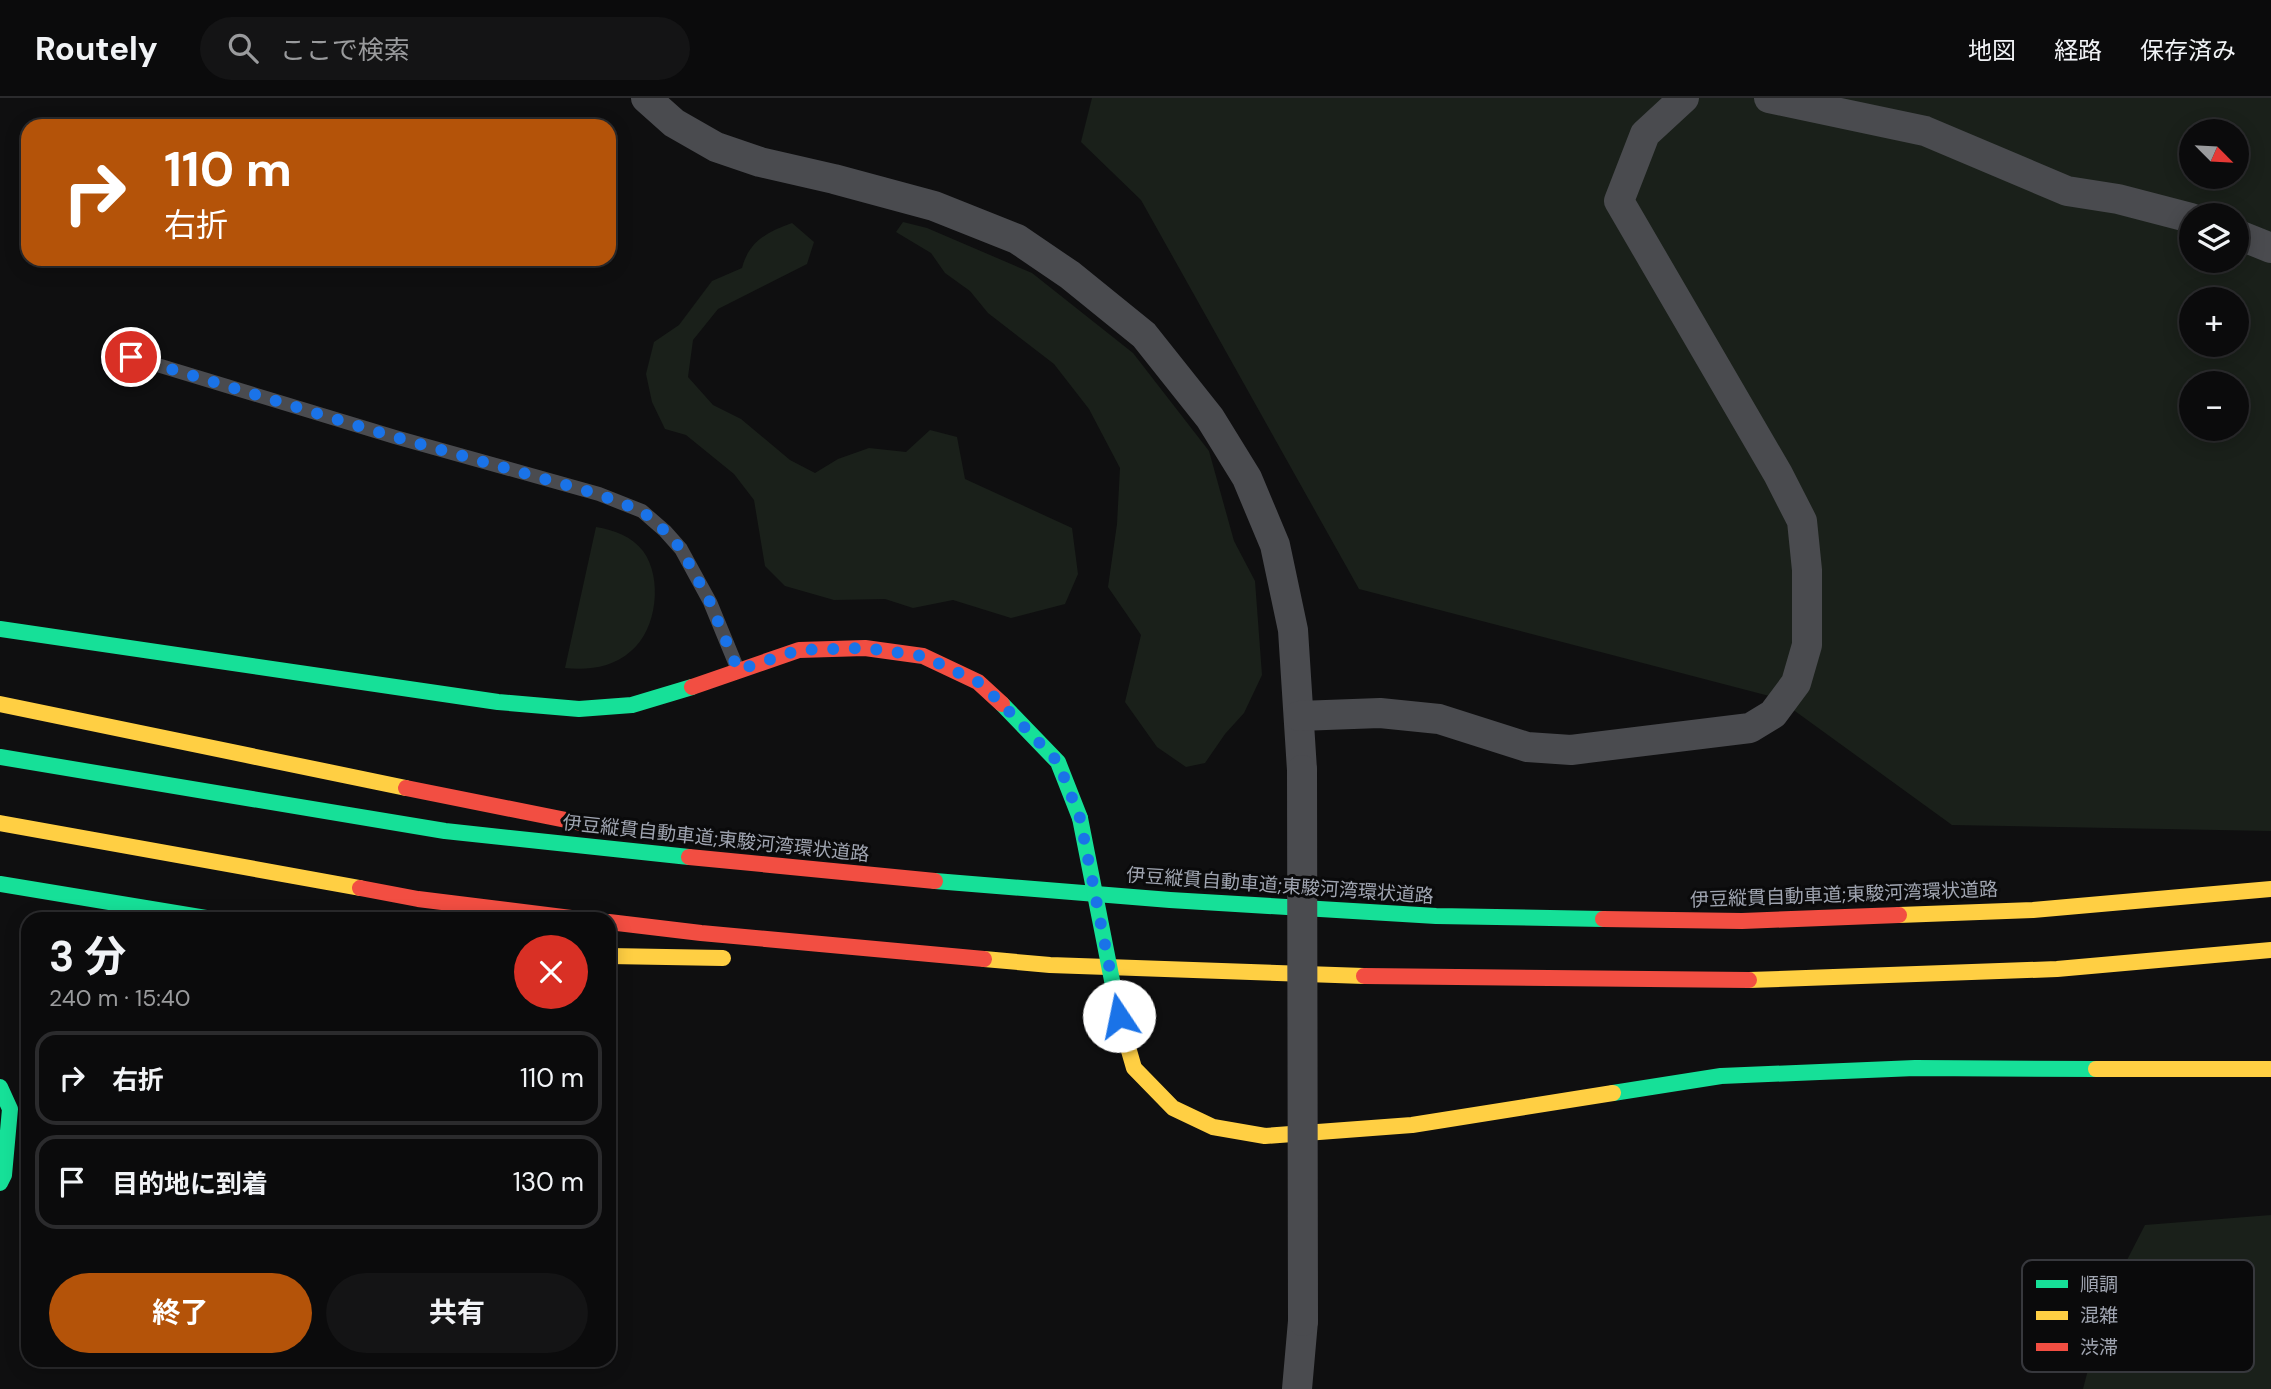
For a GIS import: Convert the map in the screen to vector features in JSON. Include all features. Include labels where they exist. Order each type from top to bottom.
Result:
[{"type":"main road","points":[[0,629],[498,702],[579,709],[632,705],[679,692],[799,650],[865,648],[923,656],[978,682],[1019,719],[1058,762],[1080,818],[1119,1016],[1134,1068],[1173,1108],[1213,1126],[1265,1136],[1412,1125],[1721,1076],[1915,1068],[2271,1069]]},
{"type":"main road","points":[[0,704],[603,827]]},
{"type":"main road","name":"伊豆縦貫自動車道;東駿河湾環状道路","points":[[0,757],[445,831],[834,873],[1170,900],[1436,916],[1742,921],[2033,909],[2271,889]]},
{"type":"main road","points":[[0,823],[418,899],[523,912]]},
{"type":"main road","points":[[657,838],[834,873]]},
{"type":"main road","points":[[0,884],[170,912]]},
{"type":"main road","points":[[616,923],[1050,965]]},
{"type":"main road","points":[[816,960],[1050,965],[1406,978],[1738,979],[2057,969],[2271,950]]},
{"type":"main road","points":[[616,956],[733,958]]},
{"type":"main road","points":[[0,1087],[10,1109],[4,1175],[0,1182]]},
{"type":"street","points":[[646,98],[674,123],[716,147],[760,162],[834,178],[934,206],[1017,239],[1070,275],[1144,335],[1210,418],[1247,478],[1275,545],[1293,630],[1299,716],[1303,1321],[1297,1389]]},
{"type":"street","points":[[1299,716],[1380,713],[1439,719],[1527,747],[1572,750],[1750,728],[1773,714],[1796,683],[1807,645],[1807,570],[1801,521],[1778,474],[1619,201],[1645,134],[1684,98]]},
{"type":"street","points":[[1769,98],[1925,131],[2067,191],[2118,199],[2179,215]]},
{"type":"street","points":[[2249,239],[2271,248]]},
{"type":"lane","points":[[131,357],[382,433],[598,494],[642,511],[681,549],[710,602],[738,670]]},
{"type":"shaded area","points":[[1092,98],[2271,98],[2271,831],[1952,825],[1777,698],[1359,589],[1141,200],[1081,142]]},
{"type":"shaded area","points":[[903,222],[927,228],[1032,273],[1133,353],[1209,451],[1234,541],[1255,581],[1262,675],[1244,713],[1205,763],[1186,767],[1157,747],[1125,702],[1141,635],[1108,587],[1117,524],[1120,468],[1089,409],[1054,364],[988,313],[970,291],[945,273],[931,253],[896,232]]},
{"type":"shaded area","points":[[792,223],[814,242],[807,264],[718,309],[693,340],[688,377],[713,405],[741,419],[790,460],[815,473],[838,459],[869,448],[906,452],[930,430],[957,437],[965,479],[1072,528],[1078,574],[1065,604],[1011,618],[953,600],[913,608],[885,599],[834,600],[785,586],[765,566],[754,500],[734,474],[686,435],[665,429],[652,402],[646,374],[654,342],[679,325],[712,281],[742,268],[754,244]]},
{"type":"shaded area","points":[[596,527],[622,534],[643,551],[649,562],[655,589],[651,617],[640,642],[624,657],[600,667],[565,668]]},
{"type":"shaded area","points":[[2271,1215],[2271,1389],[2083,1389],[2087,1372],[2254,1372],[2254,1260],[2127,1260],[2145,1225]]},
{"type":"traffic: fast","points":[[0,629],[498,702],[579,709],[632,705],[692,687]]},
{"type":"traffic: fast","points":[[1002,704],[1058,762],[1080,818]]},
{"type":"traffic: fast","points":[[0,757],[445,831],[689,857]]},
{"type":"traffic: fast","points":[[1080,818],[1119,1016]]},
{"type":"traffic: fast","points":[[935,881],[1170,900],[1436,916],[1603,919]]},
{"type":"traffic: fast","points":[[0,884],[170,912]]},
{"type":"traffic: fast","points":[[1613,1093],[1721,1076],[1915,1068],[2096,1069]]},
{"type":"traffic: fast","points":[[0,1087],[10,1109],[4,1175],[0,1183]]},
{"type":"traffic: slow","points":[[0,704],[406,788]]},
{"type":"traffic: slow","points":[[0,823],[360,888]]},
{"type":"traffic: slow","points":[[1899,915],[2033,910],[2271,889]]},
{"type":"traffic: slow","points":[[1749,980],[2057,969],[2271,950]]},
{"type":"traffic: slow","points":[[616,956],[723,958]]},
{"type":"traffic: slow","points":[[984,959],[1050,965],[1364,976]]},
{"type":"traffic: slow","points":[[1119,1016],[1134,1068],[1173,1108],[1213,1127],[1265,1136],[1412,1125],[1613,1093]]},
{"type":"traffic: slow","points":[[2096,1069],[2271,1069]]},
{"type":"traffic: jam","points":[[692,687],[799,650],[865,648],[923,656],[978,682],[1002,704]]},
{"type":"traffic: jam","points":[[406,788],[581,823]]},
{"type":"traffic: jam","points":[[689,857],[935,881]]},
{"type":"traffic: jam","points":[[360,888],[418,899],[523,912]]},
{"type":"traffic: jam","points":[[1603,919],[1742,921],[1899,915]]},
{"type":"traffic: jam","points":[[616,923],[984,959]]},
{"type":"traffic: jam","points":[[1364,976],[1749,980]]},
{"type":"route","points":[[131,357],[395,437],[598,494],[642,511],[681,549],[710,602],[738,670],[799,650],[865,648],[923,656],[978,682],[1019,719],[1058,762],[1080,818],[1119,1016]]}]
